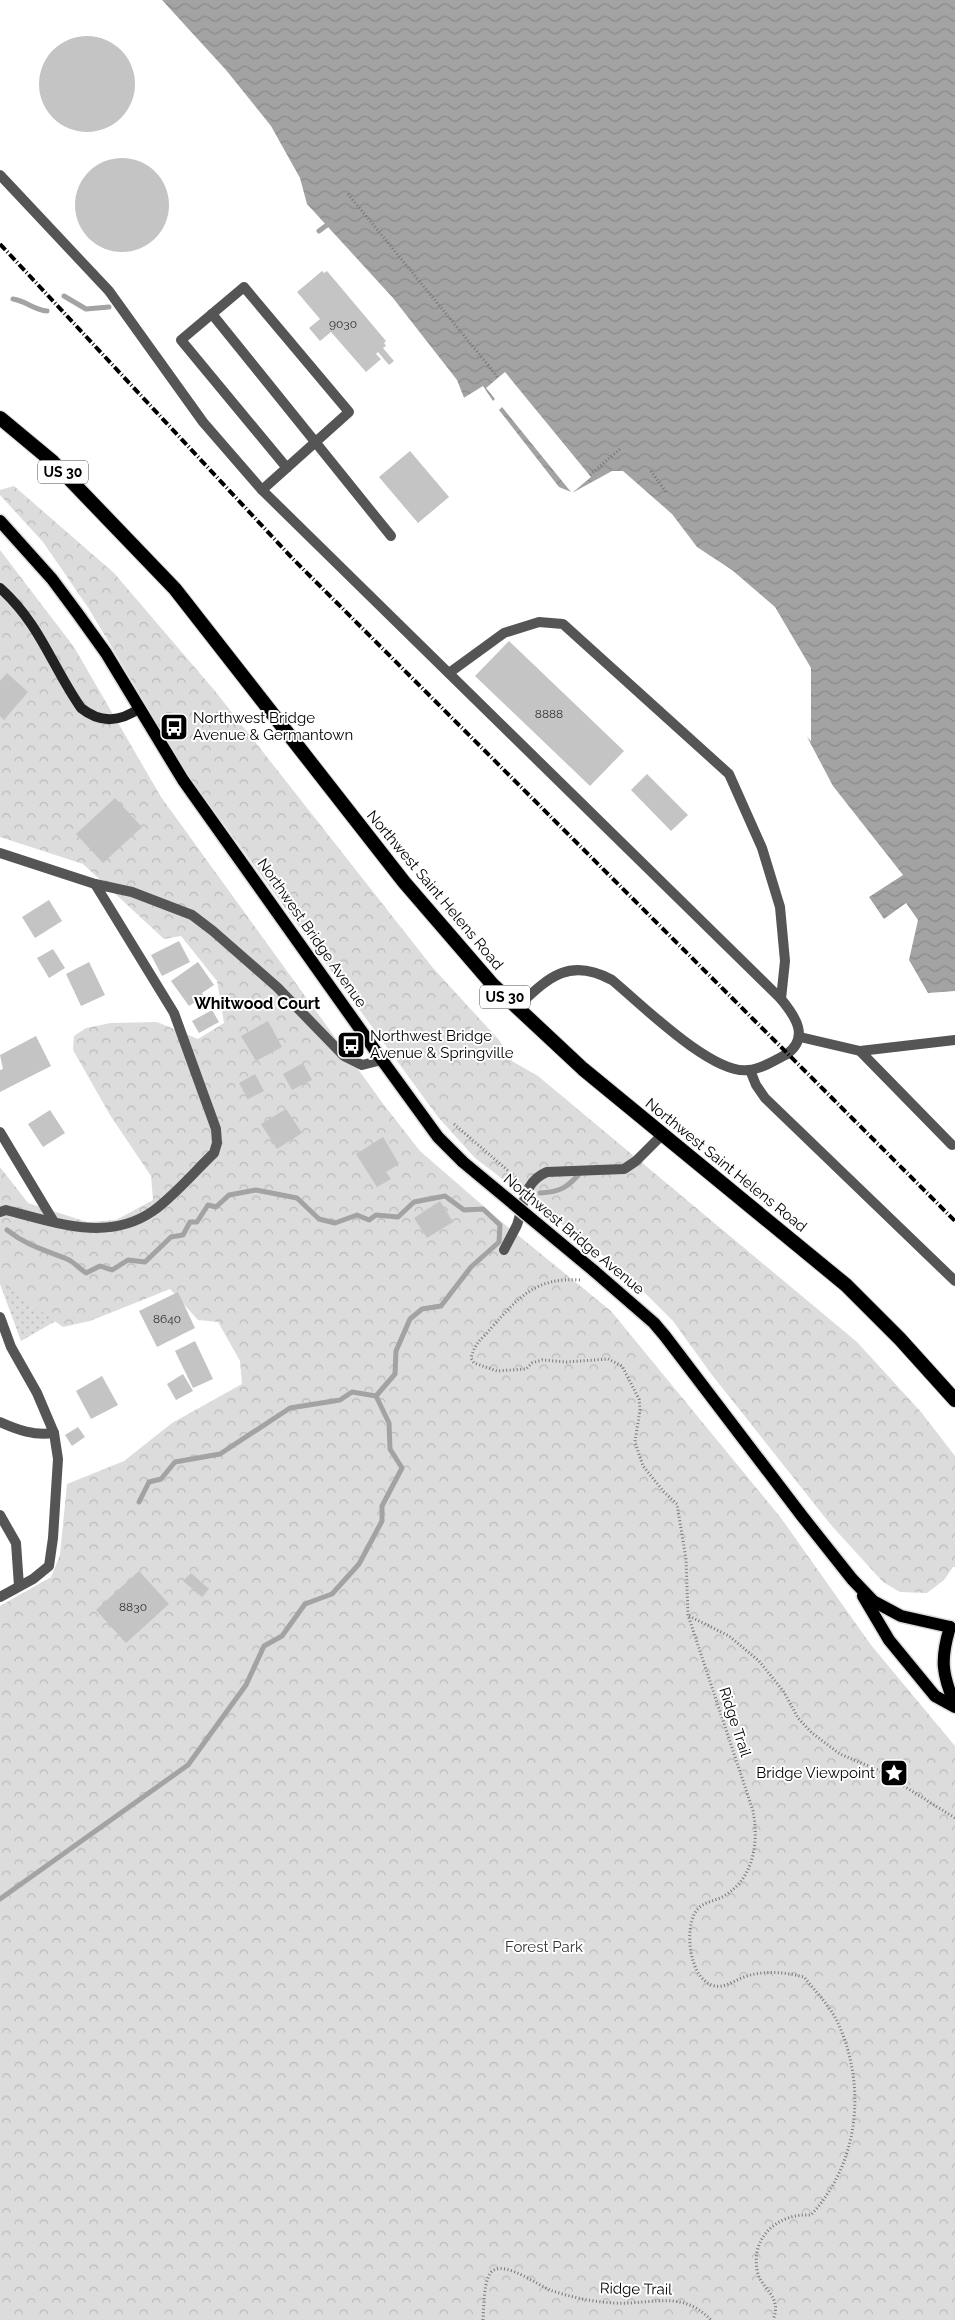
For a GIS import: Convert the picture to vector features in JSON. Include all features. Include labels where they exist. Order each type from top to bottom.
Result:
[{"type":"highway","name":"Northwest Saint Helens Road","points":[[0,418],[53,462],[175,589],[404,882],[516,1008],[583,1069],[846,1284],[900,1339],[955,1400]]},
{"type":"main road","name":"Northwest Bridge Avenue","points":[[0,521],[52,579],[106,653],[183,780],[438,1137],[463,1162],[654,1323],[852,1579],[873,1601],[901,1616],[921,1622],[953,1626],[943,1655],[945,1681],[955,1706]]},
{"type":"main road","points":[[0,588],[18,605],[40,635],[81,708],[91,716],[104,719],[126,717],[140,708]]},
{"type":"main road","name":"Northwest Bridge Avenue","points":[[852,1579],[889,1640],[935,1696],[955,1706]]},
{"type":"street","points":[[0,175],[109,291],[203,422],[262,490],[781,999],[797,1018],[800,1037],[799,1041],[787,1054],[750,1070],[733,1070],[700,1052],[612,980],[599,973],[574,969],[551,977],[516,1008]]},
{"type":"street","points":[[262,490],[316,443],[349,412],[244,287],[181,340],[287,468]]},
{"type":"street","points":[[212,314],[391,536]]},
{"type":"street","points":[[449,673],[504,633],[538,622],[563,624],[730,774],[762,848],[780,907],[785,961],[781,999]]},
{"type":"street","points":[[0,853],[95,884],[132,892],[192,915],[213,931],[276,987],[344,1056],[362,1065],[382,1060]]},
{"type":"street","points":[[0,1212],[6,1210],[82,1229],[116,1227],[153,1211],[214,1153],[217,1143],[216,1129],[174,1012],[95,884]]},
{"type":"street","points":[[800,1037],[860,1051],[955,1040]]},
{"type":"street","points":[[860,1051],[952,1145]]},
{"type":"street","points":[[750,1070],[756,1085],[765,1098],[955,1280]]},
{"type":"street","points":[[0,1132],[54,1222]]},
{"type":"street","points":[[504,1250],[516,1226],[528,1187],[540,1175],[547,1172],[624,1169],[636,1161],[663,1134]]},
{"type":"street","points":[[0,1317],[11,1347],[37,1393],[54,1433],[58,1459],[52,1553],[49,1566],[33,1579],[0,1597]]},
{"type":"street","points":[[0,1422],[28,1432],[43,1435],[54,1433]]},
{"type":"street","points":[[0,1515],[16,1543],[19,1586]]},
{"type":"path","points":[[348,194],[498,378]]},
{"type":"path","points":[[485,361],[488,364]]},
{"type":"path","points":[[590,475],[620,449]]},
{"type":"path","points":[[650,471],[666,492]]},
{"type":"path","points":[[454,1124],[511,1174]]},
{"type":"path","name":"Ridge Trail","points":[[583,1280],[566,1279],[552,1281],[527,1292],[506,1309],[491,1329],[481,1336],[471,1358],[474,1363],[497,1371],[526,1368],[532,1363],[542,1360],[567,1362],[608,1359],[622,1366],[639,1399],[640,1410],[635,1442],[643,1466],[664,1492],[677,1504],[686,1559],[688,1615],[753,1811],[757,1833],[753,1858],[742,1880],[724,1896],[709,1901],[696,1911],[689,1926],[690,1952],[693,1963],[706,1981],[714,1986],[724,1986],[745,1976],[771,1972],[804,1977],[828,2006],[851,2058],[856,2096],[853,2134],[842,2170],[822,2203],[811,2215],[802,2215],[778,2222],[766,2233],[758,2247],[757,2271],[775,2302],[773,2320]]},
{"type":"path","points":[[688,1615],[729,1636],[760,1661],[784,1692],[798,1718],[812,1733],[833,1749],[840,1754],[880,1771],[955,1818]]},
{"type":"path","name":"Ridge Trail","points":[[483,2320],[487,2278],[493,2270],[504,2267],[549,2289],[570,2296],[612,2303],[674,2300],[685,2302],[703,2312],[711,2320]]},
{"type":"green space","points":[[14,486],[114,573],[215,691],[433,968],[499,1040],[512,1061],[538,1076],[857,1342],[921,1412],[955,1456],[955,1567],[953,1567],[944,1580],[927,1593],[900,1592],[883,1582],[831,1525],[712,1375],[673,1321],[622,1270],[475,1158],[438,1117],[190,778],[89,609],[43,542],[0,495],[0,490]]},
{"type":"green space","name":"Forest Park","points":[[0,550],[74,647],[161,797],[384,1105],[420,1151],[503,1223],[611,1311],[781,1518],[871,1645],[955,1746],[955,2320],[0,2320],[0,1606],[51,1577],[60,1555],[67,1484],[124,1461],[172,1423],[242,1384],[240,1361],[218,1322],[198,1320],[170,1289],[90,1321],[63,1327],[0,1282],[0,1167],[28,1203],[87,1222],[116,1220],[153,1200],[151,1176],[110,1115],[73,1050],[74,1036],[86,1028],[111,1023],[157,1022],[198,1039],[224,1023],[217,981],[181,936],[164,939],[83,864],[0,837]]},
{"type":"green space","points":[[0,1231],[80,1307],[21,1341],[0,1284]]},
{"type":"water","points":[[162,0],[955,0],[955,991],[928,993],[909,960],[918,920],[906,903],[884,919],[869,897],[903,875],[833,786],[739,608],[623,498],[612,496],[571,518],[468,408],[457,380],[393,298],[307,204],[300,178],[271,126],[226,70]]},
{"type":"pier","points":[[505,372],[591,477],[572,493],[612,471],[623,471],[672,514],[697,547],[732,570],[775,607],[811,668],[811,741],[806,736],[737,609],[677,560],[654,528],[622,500],[613,498],[575,519],[547,512],[516,476],[466,409],[462,399],[483,386],[493,401],[495,399],[486,388]],"holes":[[[502,407],[571,492],[559,487],[499,410]]]},
{"type":"building","points":[[87,36],[105,40],[121,50],[131,66],[135,84],[131,102],[121,118],[105,128],[87,132],[69,128],[53,118],[43,102],[39,84],[43,66],[53,50],[69,40]]},
{"type":"building","points":[[122,158],[140,161],[155,172],[166,187],[169,205],[166,223],[155,238],[140,249],[122,252],[104,249],[89,238],[78,223],[75,205],[78,187],[89,172],[104,161]]},
{"type":"building","points":[[322,271],[324,273],[327,271],[386,341],[384,343],[386,346],[383,348],[394,361],[389,365],[378,352],[376,354],[381,359],[366,372],[331,332],[320,341],[309,328],[320,319],[297,292]]},
{"type":"building","points":[[410,451],[449,497],[418,523],[379,477]]},
{"type":"building","points":[[509,641],[624,751],[590,786],[475,676]]},
{"type":"building","points":[[7,673],[28,692],[4,720],[0,716],[0,681]]},
{"type":"building","points":[[647,774],[688,815],[671,831],[631,790]]},
{"type":"building","points":[[115,798],[142,827],[103,863],[76,834]]},
{"type":"building","points":[[49,900],[62,921],[35,938],[22,917]]},
{"type":"building","points":[[179,941],[190,962],[162,976],[151,955]]},
{"type":"building","points":[[53,949],[65,968],[49,978],[37,958]]},
{"type":"building","points":[[89,962],[105,995],[81,1006],[66,974]]},
{"type":"building","points":[[198,962],[214,985],[202,993],[204,996],[189,1006],[171,981]]},
{"type":"building","points":[[212,1010],[219,1022],[199,1033],[192,1021]]},
{"type":"building","points":[[268,1021],[282,1047],[256,1061],[241,1036]]},
{"type":"building","points":[[36,1036],[51,1066],[0,1092],[0,1070],[3,1069],[0,1055]]},
{"type":"building","points":[[303,1063],[312,1080],[292,1090],[283,1074]]},
{"type":"building","points":[[255,1074],[264,1091],[248,1099],[239,1083]]},
{"type":"building","points":[[286,1109],[302,1133],[277,1149],[261,1124]]},
{"type":"building","points":[[50,1110],[65,1133],[43,1147],[28,1124]]},
{"type":"building","points":[[383,1137],[399,1164],[386,1172],[391,1179],[377,1187],[356,1154]]},
{"type":"building","points":[[440,1201],[453,1222],[427,1238],[414,1218]]},
{"type":"building","points":[[178,1292],[195,1328],[157,1347],[139,1311]]},
{"type":"building","points":[[195,1341],[213,1379],[193,1388],[175,1351]]},
{"type":"building","points":[[183,1374],[193,1391],[176,1400],[167,1384]]},
{"type":"building","points":[[102,1376],[118,1405],[91,1419],[76,1391]]},
{"type":"building","points":[[78,1427],[85,1437],[72,1446],[65,1435]]},
{"type":"building","points":[[139,1571],[169,1604],[126,1643],[96,1610]]},
{"type":"building","points":[[191,1573],[209,1589],[202,1597],[183,1581]]},
{"type":"waterway","points":[[319,231],[331,222]]},
{"type":"waterway","points":[[64,296],[86,309],[109,307]]},
{"type":"waterway","points":[[13,299],[47,311]]},
{"type":"waterway","points":[[540,1193],[564,1188],[582,1171]]},
{"type":"waterway","points":[[7,1230],[29,1244],[70,1260],[86,1273],[100,1266],[112,1270],[128,1260],[145,1262],[171,1237],[183,1235],[190,1222],[197,1222],[208,1205],[216,1207],[229,1195],[256,1190],[297,1198],[319,1219],[335,1223],[357,1215],[369,1220],[376,1215],[398,1217],[414,1202],[445,1196],[464,1210],[483,1209],[500,1225],[499,1242],[471,1267],[441,1306],[422,1309],[410,1319],[396,1351],[395,1374],[376,1396]]},
{"type":"waterway","points":[[139,1502],[149,1482],[161,1479],[175,1462],[220,1454],[290,1408],[340,1400],[352,1392],[376,1396]]},
{"type":"waterway","points":[[0,1899],[188,1765],[246,1685],[264,1646],[282,1636],[305,1604],[332,1594],[359,1564],[382,1521],[382,1506],[402,1468],[390,1449],[389,1423],[376,1396]]},
{"type":"railway","points":[[0,244],[293,559],[955,1221]]},
{"type":"place","name":"Northwest Bridge Avenue & Germantown","points":[[174,727]]},
{"type":"place","name":"Northwest Bridge Avenue & Springville","points":[[351,1045]]},
{"type":"place","name":"Bridge Viewpoint","points":[[894,1773]]},
{"type":"district","name":"Whitwood Court","points":[[257,1003]]}]
